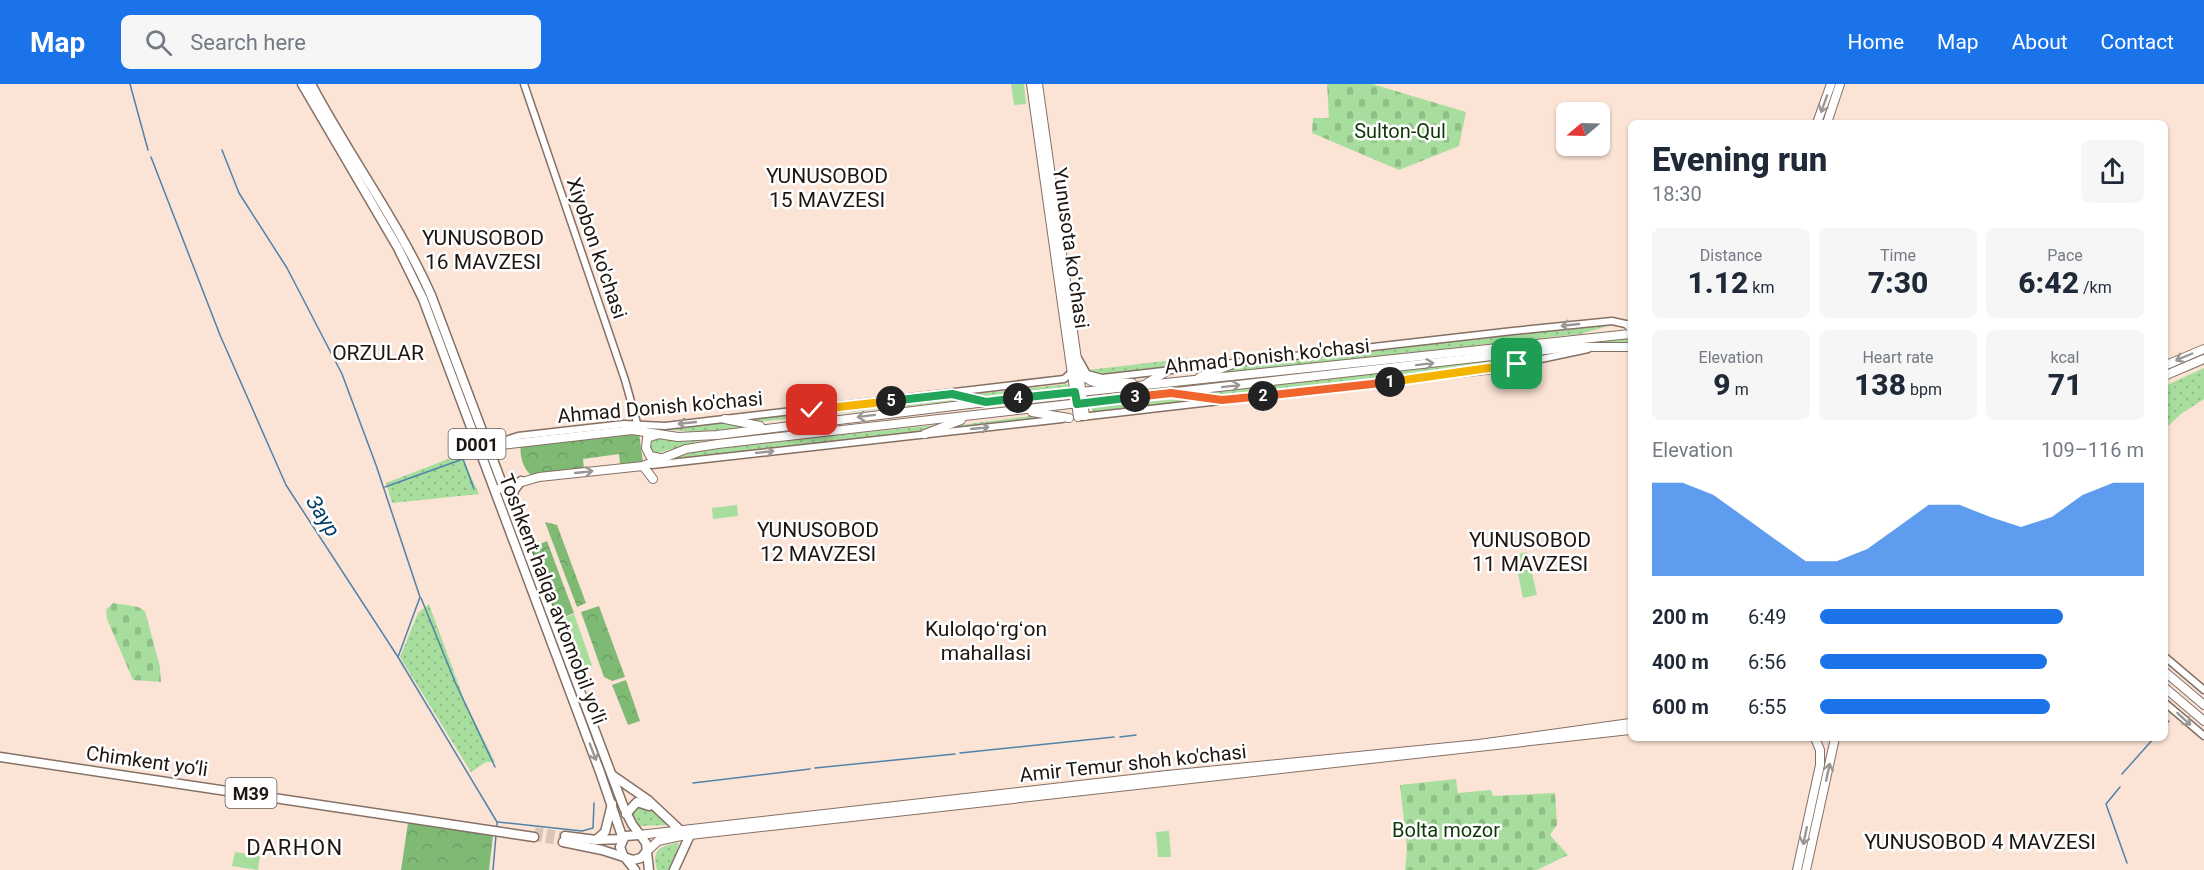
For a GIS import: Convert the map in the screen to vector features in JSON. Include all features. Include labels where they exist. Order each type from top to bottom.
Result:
[{"type":"highway","name":"Toshkent halqa avtomobil yo'li","points":[[302,84],[380,209]]},
{"type":"highway","name":"Toshkent halqa avtomobil yo'li","points":[[311,84],[380,209],[423,299],[499,488],[612,804],[623,839],[621,851],[635,870]]},
{"type":"highway","points":[[512,510],[513,492],[524,480]]},
{"type":"highway","name":"Toshkent halqa avtomobil yo'li","points":[[499,488],[512,510],[626,814],[646,843],[649,870]]},
{"type":"highway","name":"Chimkent yo‘li","points":[[0,757],[534,834]]},
{"type":"highway","points":[[612,775],[648,800],[681,831]]},
{"type":"highway","points":[[626,814],[632,805],[639,802],[663,814]]},
{"type":"highway","points":[[596,840],[605,832],[612,804]]},
{"type":"highway","points":[[607,840],[615,834],[617,820]]},
{"type":"highway","points":[[639,835],[628,834],[623,839],[607,840],[564,839],[637,860],[646,852]]},
{"type":"highway","points":[[674,870],[690,835]]},
{"type":"highway","points":[[609,852],[630,870]]},
{"type":"main road","name":"Yunusota koʻchasi","points":[[1031,84],[1082,416]]},
{"type":"main road","name":"Yunusota koʻchasi","points":[[1038,84],[1076,356],[1075,368]]},
{"type":"main road","points":[[1818,120],[1831,84]]},
{"type":"main road","points":[[1828,120],[1840,84]]},
{"type":"main road","name":"Ahmad Donish ko'chasi","points":[[484,447],[639,430],[657,435],[709,436],[986,402],[1628,334]]},
{"type":"main road","name":"Ahmad Donish ko'chasi","points":[[499,488],[524,480],[644,466],[692,448],[718,444],[1572,347],[1628,347]]},
{"type":"main road","points":[[2168,364],[2204,349]]},
{"type":"main road","points":[[2168,374],[2204,359]]},
{"type":"main road","points":[[1188,381],[1235,363]]},
{"type":"main road","points":[[1075,368],[1086,379],[1094,383],[1123,382],[1144,385],[1167,370]]},
{"type":"main road","points":[[1171,393],[1222,400]]},
{"type":"main road","points":[[952,394],[986,402]]},
{"type":"main road","points":[[1018,411],[1069,418]]},
{"type":"main road","points":[[925,434],[971,416]]},
{"type":"main road","points":[[725,419],[747,425],[777,427]]},
{"type":"main road","points":[[586,435],[603,427]]},
{"type":"main road","name":"Ahmad Donish ko'chasi","points":[[657,435],[647,438],[646,448],[650,456],[662,458]]},
{"type":"main road","points":[[644,466],[653,478]]},
{"type":"main road","points":[[2168,674],[2204,705]]},
{"type":"main road","points":[[2168,690],[2204,721]]},
{"type":"main road","name":"Amir Temur shoh ko'chasi","points":[[639,835],[1155,776],[1479,744],[1628,723]]},
{"type":"main road","name":"Amir Temur shoh ko'chasi","points":[[646,852],[658,841],[690,835],[1628,730]]},
{"type":"main road","points":[[1797,870],[1821,757],[1816,741]]},
{"type":"main road","points":[[1806,870],[1834,741]]},
{"type":"main road","points":[[1812,802],[1817,801],[1821,805]]},
{"type":"street","name":"Xiyobon ko'chasi","points":[[524,84],[625,380],[637,423]]},
{"type":"street","name":"Ahmad Donish ko'chasi","points":[[1076,356],[1087,374],[1099,378],[1612,321],[1628,325]]},
{"type":"street","name":"Ahmad Donish ko'chasi","points":[[644,466],[1490,370],[1604,346]]},
{"type":"street","name":"Ahmad Donish ko'chasi","points":[[484,447],[518,435],[637,423],[664,426],[952,394],[1064,379],[1070,376],[1075,368]]},
{"type":"street","points":[[2168,659],[2204,690]]},
{"type":"street","points":[[2168,705],[2204,736]]},
{"type":"green space","points":[[1011,84],[1024,84],[1026,104],[1014,105]]},
{"type":"green space","name":"Sulton-Qul","points":[[1327,84],[1372,84],[1466,112],[1459,146],[1399,170],[1312,133],[1313,118],[1329,118]]},
{"type":"green space","points":[[1615,324],[1580,334],[1213,374],[1253,362]]},
{"type":"green space","points":[[1628,339],[1628,342],[1590,342],[1143,392],[1191,384],[1590,340]]},
{"type":"green space","points":[[1572,350],[1479,369],[1226,398],[1200,394]]},
{"type":"green space","points":[[1196,358],[1197,364],[1097,376],[1088,370]]},
{"type":"green space","points":[[2204,368],[2204,399],[2181,414],[2168,426],[2168,385]]},
{"type":"green space","points":[[1068,384],[1069,387],[986,397],[976,394]]},
{"type":"green space","points":[[951,397],[965,400],[749,423],[739,420]]},
{"type":"green space","points":[[1182,399],[1202,401],[1092,413],[1092,406]]},
{"type":"green space","points":[[1038,415],[1052,418],[939,431],[954,426]]},
{"type":"green space","points":[[724,422],[747,427],[697,432],[642,428]]},
{"type":"green space","points":[[946,424],[924,433],[665,461],[702,449]]},
{"type":"green space","points":[[639,433],[643,462],[620,464],[619,454],[583,459],[584,469],[531,475],[521,457],[521,445]]},
{"type":"green space","points":[[652,437],[700,441],[654,454],[648,442]]},
{"type":"green space","points":[[461,454],[479,494],[392,503],[386,483]]},
{"type":"green space","points":[[737,505],[738,516],[713,519],[712,508]]},
{"type":"green space","points":[[510,513],[623,814],[620,815],[507,514]]},
{"type":"green space","points":[[545,522],[557,525],[586,603],[577,607]]},
{"type":"green space","points":[[547,541],[574,613],[557,620],[530,548]]},
{"type":"green space","points":[[1527,552],[1537,595],[1523,598],[1514,555]]},
{"type":"green space","points":[[113,603],[138,607],[145,611],[160,667],[161,682],[133,680],[107,619],[106,610]]},
{"type":"green space","points":[[429,604],[465,702],[495,762],[486,762],[471,772],[400,657],[418,613]]},
{"type":"green space","points":[[599,606],[625,677],[612,681],[604,677],[581,612]]},
{"type":"green space","points":[[574,614],[592,665],[579,670],[561,619]]},
{"type":"green space","points":[[626,680],[640,721],[628,725],[612,685]]},
{"type":"green space","name":"Bolta mozor","points":[[1456,779],[1458,793],[1491,790],[1493,796],[1555,793],[1557,825],[1550,835],[1568,855],[1537,870],[1405,870],[1407,848],[1400,785]]},
{"type":"green space","points":[[637,806],[645,806],[669,822],[667,825],[640,826],[631,812]]},
{"type":"green space","points":[[408,823],[493,835],[489,870],[401,870]]},
{"type":"green space","points":[[1169,831],[1171,857],[1158,857],[1156,832]]},
{"type":"green space","points":[[679,843],[671,870],[657,870],[656,853],[662,847]]},
{"type":"green space","points":[[235,852],[260,856],[258,870],[232,866]]},
{"type":"waterway","name":"Заур","points":[[130,84],[148,150]]},
{"type":"waterway","points":[[222,150],[239,193],[287,268],[342,374],[376,465],[420,597],[398,657]]},
{"type":"waterway","name":"Заур","points":[[151,157],[220,335],[286,485],[398,657],[497,822],[497,828]]},
{"type":"waterway","points":[[385,487],[463,459],[474,489]]},
{"type":"waterway","points":[[421,598],[455,682],[495,767]]},
{"type":"waterway","points":[[1120,737],[1136,735]]},
{"type":"waterway","points":[[960,753],[1114,737]]},
{"type":"waterway","points":[[2122,774],[2151,741]]},
{"type":"waterway","points":[[815,768],[955,754]]},
{"type":"waterway","points":[[693,783],[810,769]]},
{"type":"waterway","points":[[2120,787],[2106,804],[2127,863]]},
{"type":"waterway","points":[[498,822],[582,831],[593,828],[594,803]]},
{"type":"waterway","name":"Заур","points":[[493,870],[496,835]]},
{"type":"tunnel","points":[[535,831],[565,836]]},
{"type":"tunnel","points":[[534,837],[563,842]]},
{"type":"district","name":"YUNUSOBOD 15 MAVZESI","points":[[827,188]]},
{"type":"district","name":"YUNUSOBOD 16 MAVZESI","points":[[483,250]]},
{"type":"district","name":"ORZULAR","points":[[378,353]]},
{"type":"district","name":"YUNUSOBOD 12 MAVZESI","points":[[818,542]]},
{"type":"district","name":"YUNUSOBOD 11 MAVZESI","points":[[1530,552]]},
{"type":"district","name":"Kulolqoʻrgʻon mahallasi","points":[[986,641]]},
{"type":"district","name":"YUNUSOBOD 4 MAVZESI","points":[[1980,842]]},
{"type":"district","name":"DARHON","points":[[295,847]]},
{"type":"route","points":[[812,410],[952,394],[986,402],[1075,392],[1077,404],[1171,393],[1222,400],[1490,370],[1517,364]]}]
